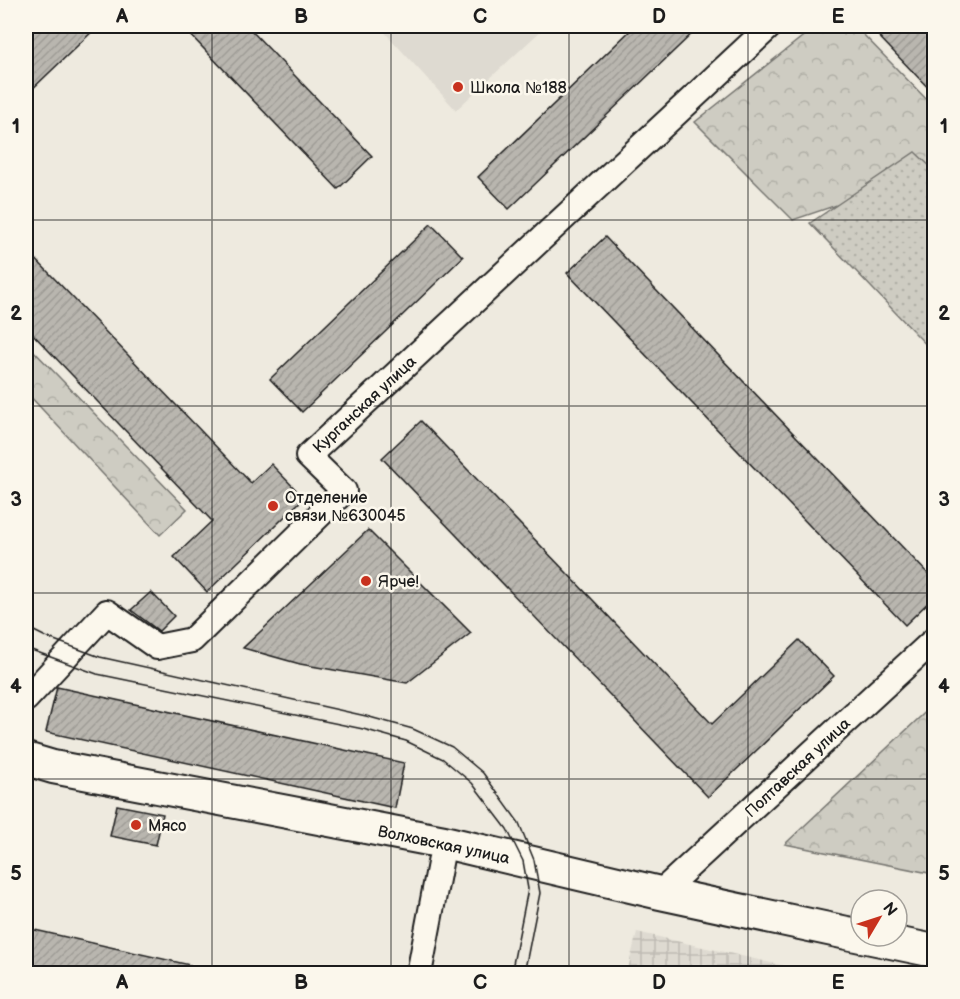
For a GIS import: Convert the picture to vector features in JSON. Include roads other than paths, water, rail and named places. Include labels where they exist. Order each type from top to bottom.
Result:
[{"type":"main road","name":"Волховская улица","points":[[26,759],[53,767],[444,842],[660,893],[849,933]]},
{"type":"main road","name":"Волховская улица","points":[[909,946],[934,951]]},
{"type":"street","name":"Курганская улица","points":[[26,699],[107,612],[157,647],[192,640],[344,491],[308,456],[770,26]]},
{"type":"street","name":"Полтавская улица","points":[[660,893],[934,640]]},
{"type":"street","points":[[419,974],[444,842]]},
{"type":"tram line","points":[[26,627],[100,657],[366,716],[413,729],[452,747],[483,773],[519,823],[534,860],[540,893],[524,974]]},
{"type":"tram line","points":[[26,648],[97,674],[363,729],[406,741],[443,759],[472,783],[507,829],[523,861],[528,889],[511,974]]},
{"type":"place","name":"Школа №188","points":[[458,87]]},
{"type":"place","name":"Отделение связи №630045","points":[[273,506]]},
{"type":"place","name":"Ярче!","points":[[366,581]]},
{"type":"place","name":"Мясо","points":[[136,825]]}]
